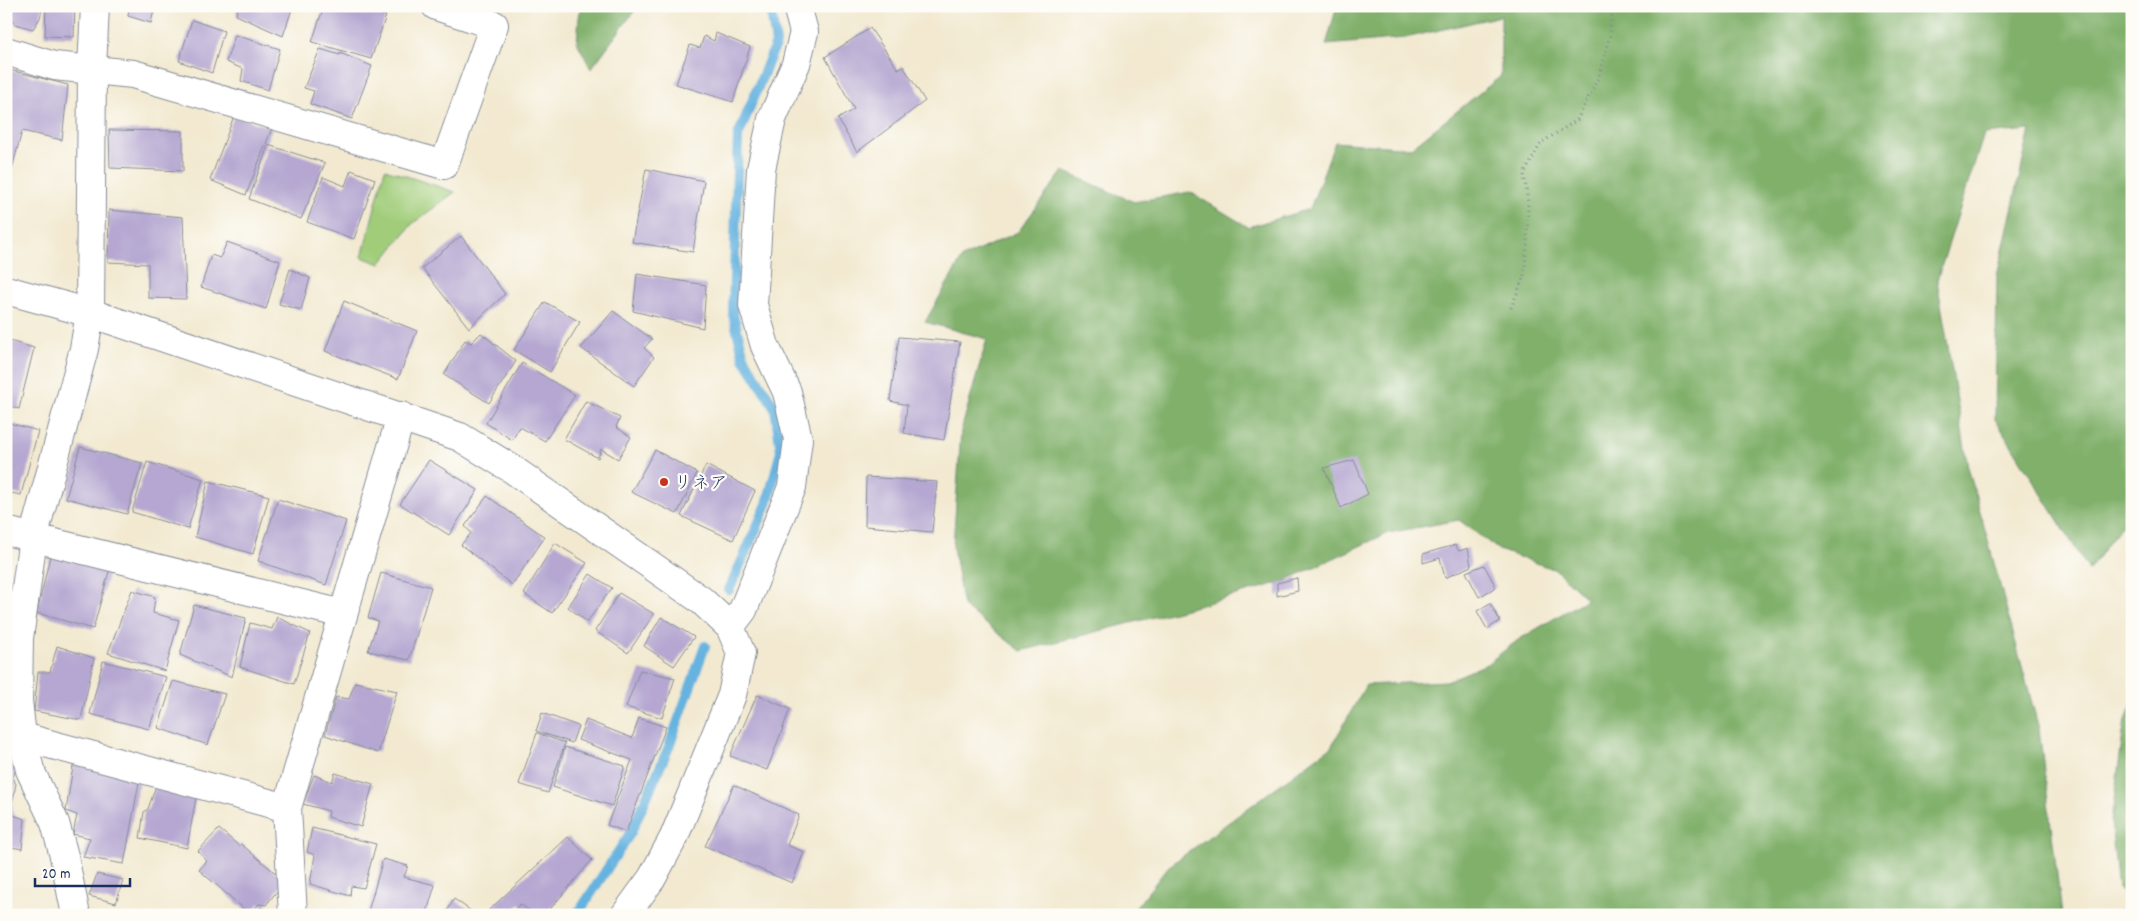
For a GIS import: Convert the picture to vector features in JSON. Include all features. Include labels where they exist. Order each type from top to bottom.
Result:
[{"type":"street","points":[[76,915],[55,823],[14,734],[18,701],[19,638],[33,538],[84,349],[90,314],[92,70],[95,6]]},
{"type":"street","points":[[6,51],[54,66],[133,74],[444,165],[494,25],[436,6]]},
{"type":"street","points":[[730,627],[743,610],[792,487],[798,439],[788,392],[765,346],[753,305],[761,169],[772,119],[796,64],[804,32],[797,6]]},
{"type":"street","points":[[6,290],[90,314],[460,437],[512,469],[702,600],[730,627],[740,653],[732,695],[674,837],[652,878],[625,915]]},
{"type":"street","points":[[293,915],[287,808],[401,416]]},
{"type":"street","points":[[6,531],[343,614]]},
{"type":"street","points":[[14,734],[287,808]]},
{"type":"path","points":[[1511,308],[1524,276],[1528,245],[1528,203],[1524,174],[1541,143],[1577,120],[1599,76],[1610,35],[1612,6]]},
{"type":"green space","points":[[580,6],[638,6],[591,69],[577,42]]},
{"type":"green space","points":[[1337,6],[2132,6],[2132,511],[2089,570],[1995,419],[1997,276],[2030,130],[1984,134],[1937,280],[1968,467],[2039,729],[2062,915],[1130,915],[1168,867],[1331,747],[1366,685],[1447,681],[1487,664],[1518,640],[1587,599],[1556,570],[1499,550],[1459,520],[1388,533],[1282,582],[1021,651],[963,606],[953,547],[961,431],[987,339],[925,322],[962,258],[1018,232],[1063,171],[1134,202],[1190,192],[1248,227],[1310,209],[1335,142],[1411,148],[1501,76],[1501,16],[1405,38],[1326,45]]},
{"type":"green space","points":[[385,169],[455,192],[412,224],[380,264],[362,257]]},
{"type":"green space","points":[[2132,703],[2132,898],[2118,889],[2111,822],[2124,726]]},
{"type":"building","points":[[9,6],[41,6],[40,18],[33,29],[15,24],[9,15]]},
{"type":"building","points":[[46,6],[75,6],[74,37],[45,36]]},
{"type":"building","points":[[155,6],[151,23],[128,16],[129,8],[124,7]]},
{"type":"building","points":[[195,6],[210,6],[209,10]]},
{"type":"building","points":[[238,6],[293,6],[283,36],[236,15]]},
{"type":"building","points":[[324,6],[355,6],[386,16],[371,59],[312,42]]},
{"type":"building","points":[[192,20],[224,31],[212,73],[179,61]]},
{"type":"building","points":[[870,28],[898,69],[903,66],[925,101],[857,152],[838,119],[854,109],[825,57]]},
{"type":"building","points":[[716,33],[750,47],[733,102],[676,84],[690,45],[700,48],[704,36],[714,41]]},
{"type":"building","points":[[235,35],[280,49],[268,90],[241,81],[243,69],[226,62]]},
{"type":"building","points":[[320,49],[340,55],[340,53],[372,66],[352,119],[310,104],[314,91],[304,88]]},
{"type":"building","points":[[6,69],[68,85],[62,140],[22,131],[12,169],[6,168]]},
{"type":"building","points":[[234,116],[272,128],[246,195],[210,180]]},
{"type":"building","points":[[109,130],[183,131],[183,171],[110,168]]},
{"type":"building","points":[[268,145],[325,163],[301,219],[249,199]]},
{"type":"building","points":[[646,169],[704,181],[693,252],[632,242]]},
{"type":"building","points":[[351,170],[375,179],[354,239],[307,222],[323,177],[345,186]]},
{"type":"building","points":[[109,210],[183,217],[186,299],[148,298],[148,264],[108,262]]},
{"type":"building","points":[[461,236],[505,294],[469,328],[422,268]]},
{"type":"building","points":[[227,242],[280,261],[266,309],[201,287],[211,255],[220,258]]},
{"type":"building","points":[[290,269],[310,278],[301,310],[279,304]]},
{"type":"building","points":[[637,274],[706,285],[703,328],[633,311]]},
{"type":"building","points":[[344,301],[417,331],[398,379],[325,351]]},
{"type":"building","points":[[545,302],[580,322],[550,372],[514,350]]},
{"type":"building","points":[[613,311],[652,339],[644,348],[654,357],[634,386],[581,348]]},
{"type":"building","points":[[481,333],[516,361],[489,403],[444,375],[465,340],[471,343]]},
{"type":"building","points":[[899,337],[960,342],[944,440],[904,433],[907,405],[890,401]]},
{"type":"building","points":[[6,340],[34,348],[19,409],[6,405]]},
{"type":"building","points":[[522,363],[575,395],[545,441],[520,427],[512,440],[486,423]]},
{"type":"building","points":[[586,401],[620,418],[616,427],[631,437],[618,459],[601,449],[598,458],[564,439]]},
{"type":"building","points":[[6,422],[38,431],[21,495],[6,492]]},
{"type":"building","points":[[80,447],[142,463],[127,514],[66,498]]},
{"type":"building","name":"リネア","points":[[655,450],[697,473],[677,514],[631,492]]},
{"type":"building","points":[[429,460],[478,490],[449,535],[400,504]]},
{"type":"building","points":[[1354,460],[1368,494],[1341,508],[1324,468]]},
{"type":"building","points":[[147,462],[203,479],[188,529],[132,512]]},
{"type":"building","points":[[706,465],[755,491],[733,540],[681,516]]},
{"type":"building","points":[[866,477],[937,482],[932,532],[865,526]]},
{"type":"building","points":[[208,481],[269,496],[253,554],[195,537]]},
{"type":"building","points":[[487,496],[545,537],[512,585],[461,545],[471,533],[465,526]]},
{"type":"building","points":[[278,499],[346,521],[326,585],[258,561]]},
{"type":"building","points":[[555,543],[587,563],[552,613],[524,594]]},
{"type":"building","points":[[1455,545],[1459,551],[1468,548],[1471,566],[1445,578],[1440,558],[1423,563],[1423,554]]},
{"type":"building","points":[[50,556],[110,568],[93,629],[37,613]]},
{"type":"building","points":[[1484,565],[1496,587],[1479,597],[1466,572]]},
{"type":"building","points":[[381,573],[431,587],[409,660],[368,651],[378,621],[368,618]]},
{"type":"building","points":[[590,574],[612,588],[587,622],[568,607]]},
{"type":"building","points":[[1297,578],[1298,591],[1277,596],[1277,583]]},
{"type":"building","points":[[132,590],[155,597],[153,613],[179,620],[165,671],[108,653]]},
{"type":"building","points":[[619,593],[654,614],[628,653],[595,631]]},
{"type":"building","points":[[1490,603],[1500,621],[1487,629],[1477,611]]},
{"type":"building","points":[[194,605],[246,618],[232,677],[180,655]]},
{"type":"building","points":[[277,617],[310,633],[294,684],[240,667],[250,623],[272,629]]},
{"type":"building","points":[[661,617],[694,637],[674,666],[644,646]]},
{"type":"building","points":[[57,646],[94,658],[81,720],[34,711],[38,672],[50,672]]},
{"type":"building","points":[[103,661],[166,677],[149,729],[90,714]]},
{"type":"building","points":[[640,670],[675,678],[662,718],[626,707]]},
{"type":"building","points":[[173,681],[225,694],[208,745],[158,728]]},
{"type":"building","points":[[355,682],[397,691],[378,753],[325,735],[336,697],[349,699]]},
{"type":"building","points":[[757,695],[790,709],[767,770],[730,756]]},
{"type":"building","points":[[542,713],[578,726],[572,743],[536,731]]},
{"type":"building","points":[[639,718],[666,727],[626,832],[607,825],[632,760],[578,740],[586,720],[632,738]]},
{"type":"building","points":[[537,733],[565,743],[548,793],[519,784]]},
{"type":"building","points":[[565,747],[625,766],[612,806],[553,787]]},
{"type":"building","points":[[74,760],[140,777],[124,864],[83,857],[90,838],[73,834],[77,815],[66,811]]},
{"type":"building","points":[[6,761],[18,762],[13,778],[16,784],[12,804],[13,815],[25,819],[22,849],[6,846]]},
{"type":"building","points":[[335,773],[373,784],[361,827],[328,817],[329,811],[303,804],[314,775],[332,782]]},
{"type":"building","points":[[157,783],[197,792],[187,848],[140,838],[144,812],[148,809]]},
{"type":"building","points":[[734,785],[799,815],[787,845],[804,852],[792,883],[705,846]]},
{"type":"building","points":[[312,828],[376,844],[364,888],[351,886],[350,896],[310,884],[315,855],[307,852]]},
{"type":"building","points":[[219,829],[239,846],[241,844],[285,881],[266,905],[259,904],[250,914],[199,870],[207,861],[198,851]]},
{"type":"building","points":[[568,837],[592,860],[545,915],[535,915],[520,904],[509,915],[492,915],[488,911]]},
{"type":"building","points":[[383,859],[408,866],[404,877],[435,885],[426,915],[367,915]]},
{"type":"building","points":[[97,874],[123,880],[116,903],[89,896]]},
{"type":"building","points":[[454,899],[477,915],[445,915]]},
{"type":"building","points":[[260,907],[282,915],[258,915]]},
{"type":"waterway","points":[[729,590],[767,504],[781,451],[775,408],[744,358],[733,314],[738,136],[776,43],[770,6]]},
{"type":"waterway","points":[[577,915],[631,832],[668,749],[705,646]]},
{"type":"place","name":"リネア","points":[[664,482]]}]
